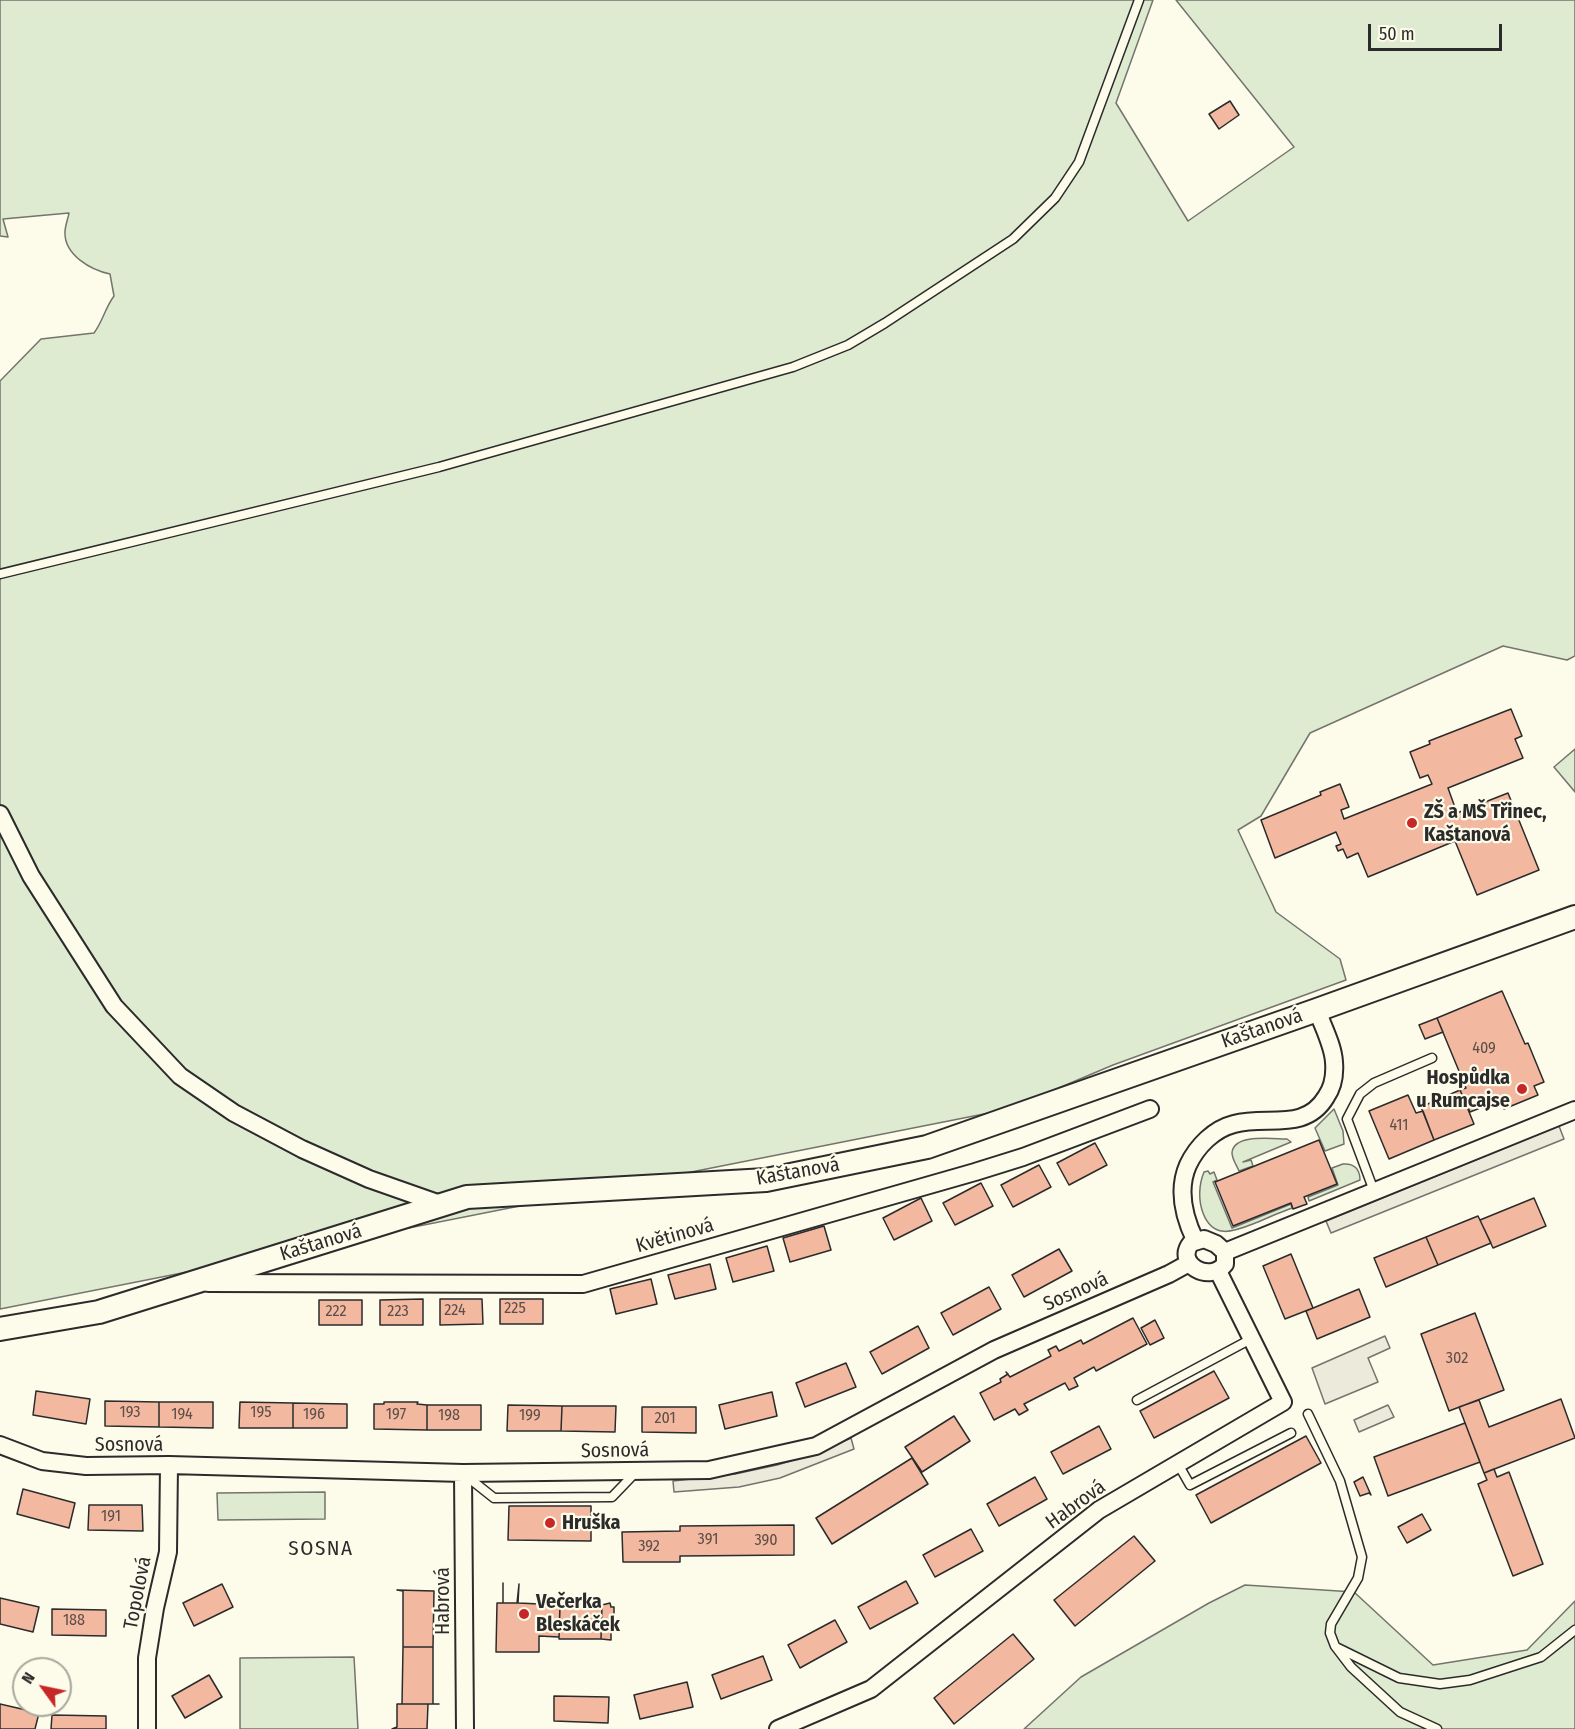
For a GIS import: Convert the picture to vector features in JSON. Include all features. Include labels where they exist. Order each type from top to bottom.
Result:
[{"type":"street","points":[[0,814],[31,876],[114,1006],[180,1076],[234,1113],[302,1149],[369,1179],[443,1205]]},
{"type":"street","name":"Kaštanová","points":[[0,1329],[99,1312],[467,1197],[766,1180],[927,1147],[1575,917]]},
{"type":"street","points":[[1195,1240],[1184,1212],[1183,1190],[1187,1167],[1202,1144],[1217,1132],[1237,1123],[1286,1121],[1304,1117],[1318,1108],[1330,1091],[1334,1062],[1317,1010]]},
{"type":"street","name":"Květinová","points":[[192,1283],[583,1284],[975,1172],[1150,1109]]},
{"type":"street","points":[[1225,1252],[1575,1110]]},
{"type":"street","points":[[1195,1240],[1210,1241],[1225,1252],[1225,1264],[1218,1271],[1204,1272],[1189,1263],[1185,1252],[1195,1240]]},
{"type":"street","name":"Sosnová","points":[[0,1445],[42,1461],[86,1466],[168,1465],[463,1473],[709,1470],[816,1446],[994,1350],[1169,1274],[1189,1263]]},
{"type":"street","name":"Habrová","points":[[778,1729],[871,1689],[1099,1510],[1283,1402],[1218,1271]]},
{"type":"street","name":"Topolová","points":[[147,1729],[147,1658],[155,1608],[168,1552],[168,1465]]},
{"type":"street","name":"Habrová","points":[[463,1473],[465,1729]]},
{"type":"lane","points":[[0,574],[439,467],[793,367],[848,345],[1013,239],[1055,198],[1079,162],[1138,0]]},
{"type":"lane","points":[[1374,1191],[1347,1119],[1360,1094],[1374,1083],[1432,1058]]},
{"type":"lane","points":[[1137,1400],[1251,1339]]},
{"type":"lane","points":[[1308,1414],[1340,1481],[1362,1557],[1358,1578],[1331,1624],[1330,1633],[1335,1646],[1351,1667],[1400,1712],[1437,1729]]},
{"type":"lane","points":[[1178,1464],[1190,1485],[1291,1433]]},
{"type":"lane","points":[[463,1473],[494,1498],[530,1498],[612,1497],[637,1472]]},
{"type":"lane","points":[[1335,1646],[1399,1678],[1440,1684],[1470,1680],[1541,1657],[1575,1630]]},
{"type":"green space","points":[[0,0],[1153,0],[1116,103],[1188,221],[1294,147],[1176,0],[1575,0],[1575,656],[1567,660],[1503,646],[1310,733],[1261,816],[1238,830],[1276,912],[1340,959],[1346,980],[1113,1065],[1009,1109],[0,1309],[0,381],[41,339],[94,333],[114,296],[110,274],[87,265],[69,248],[65,227],[69,213],[3,219],[8,237],[0,236]]},
{"type":"green space","points":[[1575,749],[1575,792],[1554,767]]},
{"type":"green space","points":[[1334,1109],[1343,1131],[1344,1144],[1325,1151],[1315,1128]]},
{"type":"green space","points":[[1255,1138],[1287,1139],[1291,1142],[1243,1162],[1251,1160],[1253,1166],[1239,1171],[1232,1153],[1239,1142]]},
{"type":"green space","points":[[1343,1164],[1356,1168],[1360,1180],[1309,1201],[1308,1197],[1338,1185],[1332,1168]]},
{"type":"green space","points":[[1208,1171],[1210,1174],[1214,1172],[1217,1180],[1213,1182],[1232,1228],[1291,1204],[1292,1208],[1242,1228],[1220,1231],[1213,1228],[1203,1213],[1200,1203],[1201,1182],[1204,1172]]},
{"type":"green space","points":[[325,1492],[325,1519],[218,1520],[217,1493]]},
{"type":"green space","points":[[1245,1585],[1354,1592],[1433,1665],[1527,1650],[1575,1601],[1575,1729],[1024,1729],[1081,1677],[1209,1603]]},
{"type":"green space","points":[[354,1657],[358,1729],[240,1729],[240,1658]]},
{"type":"shaded area","points":[[1559,1126],[1564,1139],[1331,1233],[1326,1221]]},
{"type":"shaded area","points":[[1385,1336],[1390,1348],[1368,1358],[1378,1382],[1325,1404],[1312,1368]]},
{"type":"shaded area","points":[[1388,1405],[1394,1417],[1359,1432],[1354,1420]]},
{"type":"shaded area","points":[[851,1438],[854,1449],[780,1478],[739,1487],[674,1492],[673,1481],[735,1474],[777,1465],[814,1454]]},
{"type":"building","points":[[1230,101],[1239,115],[1219,129],[1209,114]]},
{"type":"building","points":[[1511,709],[1522,736],[1515,739],[1523,758],[1448,788],[1457,813],[1508,793],[1539,870],[1477,895],[1455,841],[1368,877],[1358,853],[1347,858],[1343,849],[1338,851],[1336,846],[1341,844],[1336,832],[1275,858],[1261,820],[1321,795],[1320,792],[1340,784],[1349,807],[1341,810],[1344,819],[1432,784],[1428,775],[1420,778],[1410,752],[1430,744],[1429,741]]},
{"type":"building","points":[[1502,991],[1525,1044],[1528,1043],[1544,1082],[1534,1086],[1538,1095],[1504,1109],[1500,1100],[1470,1112],[1460,1090],[1466,1088],[1437,1018]]},
{"type":"building","points":[[1437,1018],[1443,1032],[1425,1039],[1419,1025]]},
{"type":"building","points":[[1460,1090],[1474,1124],[1434,1140],[1421,1107]]},
{"type":"building","points":[[1408,1095],[1416,1113],[1423,1111],[1434,1140],[1389,1159],[1369,1111]]},
{"type":"building","points":[[1319,1140],[1337,1184],[1304,1197],[1307,1204],[1293,1209],[1291,1203],[1233,1226],[1215,1182]]},
{"type":"building","points":[[1095,1143],[1107,1165],[1069,1185],[1057,1163]]},
{"type":"building","points":[[1039,1165],[1051,1187],[1013,1207],[1001,1185]]},
{"type":"building","points":[[981,1183],[993,1206],[955,1225],[943,1203]]},
{"type":"building","points":[[921,1198],[932,1221],[894,1240],[883,1218]]},
{"type":"building","points":[[1534,1198],[1546,1226],[1493,1248],[1480,1220]]},
{"type":"building","points":[[1478,1216],[1491,1243],[1438,1265],[1426,1237]]},
{"type":"building","points":[[824,1226],[831,1250],[790,1262],[783,1238]]},
{"type":"building","points":[[1426,1237],[1438,1265],[1386,1287],[1374,1258]]},
{"type":"building","points":[[767,1246],[774,1271],[733,1282],[726,1258]]},
{"type":"building","points":[[1059,1249],[1072,1271],[1024,1297],[1012,1275]]},
{"type":"building","points":[[1291,1254],[1313,1308],[1285,1319],[1263,1266]]},
{"type":"building","points":[[710,1264],[716,1289],[675,1299],[668,1275]]},
{"type":"building","points":[[651,1279],[657,1304],[616,1314],[610,1289]]},
{"type":"building","points":[[989,1287],[1001,1309],[953,1335],[941,1313]]},
{"type":"building","points":[[1359,1289],[1370,1317],[1317,1339],[1306,1311]]},
{"type":"building","points":[[423,1299],[423,1325],[380,1325],[380,1300]]},
{"type":"building","points":[[440,1299],[482,1299],[483,1324],[440,1325]]},
{"type":"building","points":[[500,1299],[543,1299],[543,1324],[500,1324]]},
{"type":"building","points":[[319,1300],[362,1300],[362,1325],[319,1325]]},
{"type":"building","points":[[1475,1313],[1504,1390],[1449,1411],[1421,1334]]},
{"type":"building","points":[[1133,1318],[1147,1344],[1096,1371],[1094,1367],[1074,1378],[1078,1386],[1069,1390],[1065,1383],[1024,1404],[1028,1410],[1019,1415],[1015,1409],[994,1420],[980,1393],[1001,1382],[1000,1379],[1008,1374],[1010,1377],[1051,1356],[1048,1350],[1056,1346],[1059,1351],[1081,1340],[1083,1344]]},
{"type":"building","points":[[1155,1320],[1164,1338],[1150,1345],[1141,1328]]},
{"type":"building","points":[[918,1326],[929,1348],[882,1374],[870,1352]]},
{"type":"building","points":[[846,1363],[856,1387],[805,1407],[796,1383]]},
{"type":"building","points":[[1214,1371],[1229,1398],[1154,1438],[1140,1411]]},
{"type":"building","points":[[36,1391],[90,1399],[86,1424],[33,1415]]},
{"type":"building","points":[[772,1392],[777,1416],[725,1429],[719,1405]]},
{"type":"building","points":[[1561,1399],[1575,1438],[1484,1473],[1459,1407],[1479,1400],[1489,1427]]},
{"type":"building","points":[[105,1401],[159,1402],[159,1427],[105,1426]]},
{"type":"building","points":[[159,1402],[213,1402],[213,1428],[159,1427]]},
{"type":"building","points":[[240,1402],[293,1403],[293,1428],[239,1428]]},
{"type":"building","points":[[384,1402],[418,1402],[417,1404],[427,1405],[427,1430],[374,1429],[374,1404],[384,1404]]},
{"type":"building","points":[[293,1403],[347,1404],[347,1428],[293,1428]]},
{"type":"building","points":[[427,1405],[481,1405],[481,1430],[427,1430]]},
{"type":"building","points":[[508,1405],[562,1406],[561,1431],[507,1431]]},
{"type":"building","points":[[562,1406],[616,1406],[615,1432],[561,1431]]},
{"type":"building","points":[[642,1407],[696,1407],[696,1433],[642,1432]]},
{"type":"building","points":[[954,1416],[970,1441],[922,1472],[905,1447]]},
{"type":"building","points":[[1465,1423],[1480,1462],[1388,1496],[1374,1457]]},
{"type":"building","points":[[1099,1426],[1111,1449],[1063,1474],[1051,1452]]},
{"type":"building","points":[[1306,1436],[1321,1463],[1211,1523],[1196,1495]]},
{"type":"building","points":[[912,1458],[928,1484],[832,1544],[816,1518]]},
{"type":"building","points":[[1494,1469],[1497,1477],[1509,1472],[1543,1564],[1513,1576],[1478,1484],[1487,1480],[1484,1473]]},
{"type":"building","points":[[1035,1477],[1047,1499],[999,1526],[987,1504]]},
{"type":"building","points":[[1363,1477],[1371,1495],[1369,1493],[1360,1496],[1354,1482]]},
{"type":"building","points":[[23,1489],[75,1503],[69,1528],[17,1514]]},
{"type":"building","points":[[89,1505],[142,1505],[143,1531],[88,1530]]},
{"type":"building","name":"Hruška","points":[[509,1506],[591,1506],[591,1541],[508,1540]]},
{"type":"building","points":[[1422,1514],[1431,1530],[1407,1543],[1398,1527]]},
{"type":"building","points":[[794,1525],[794,1555],[680,1556],[680,1562],[623,1562],[622,1532],[680,1531],[680,1526]]},
{"type":"building","points":[[971,1529],[983,1551],[935,1577],[923,1555]]},
{"type":"building","points":[[1134,1536],[1155,1561],[1075,1626],[1054,1600]]},
{"type":"building","points":[[906,1581],[918,1603],[870,1629],[858,1607]]},
{"type":"building","points":[[222,1584],[233,1607],[194,1626],[183,1603]]},
{"type":"building","points":[[519,1584],[518,1603],[540,1604],[539,1607],[560,1607],[559,1637],[539,1636],[539,1652],[496,1652],[497,1603],[517,1603]]},
{"type":"building","points":[[397,1590],[434,1591],[433,1647],[403,1647],[403,1591]]},
{"type":"building","points":[[0,1598],[39,1607],[33,1632],[0,1624]]},
{"type":"building","points":[[610,1603],[611,1607],[614,1607],[614,1615],[611,1615],[611,1624],[614,1628],[611,1628],[611,1640],[601,1639],[602,1605]]},
{"type":"building","points":[[560,1604],[602,1605],[601,1639],[559,1639]]},
{"type":"building","points":[[52,1609],[106,1610],[106,1636],[52,1635]]},
{"type":"building","points":[[835,1620],[847,1642],[800,1668],[788,1645]]},
{"type":"building","points":[[1013,1634],[1034,1659],[954,1724],[934,1698]]},
{"type":"building","points":[[403,1647],[433,1647],[433,1704],[402,1704]]},
{"type":"building","points":[[763,1656],[772,1680],[721,1699],[712,1675]]},
{"type":"building","points":[[209,1675],[222,1697],[185,1718],[172,1696]]},
{"type":"building","points":[[687,1682],[693,1707],[640,1719],[634,1695]]},
{"type":"building","points":[[554,1696],[609,1697],[608,1723],[554,1721]]},
{"type":"building","points":[[0,1704],[12,1707],[12,1717],[38,1717],[35,1729],[0,1729]]},
{"type":"building","points":[[397,1704],[428,1704],[427,1729],[392,1729],[397,1727]]},
{"type":"building","points":[[106,1716],[106,1729],[51,1729],[52,1717]]},
{"type":"place","name":"ZŠ a MŠ Třinec, Kaštanová","points":[[1412,823]]},
{"type":"place","name":"Hospůdka u Rumcajse","points":[[1522,1089]]},
{"type":"place","name":"Hruška","points":[[550,1523]]},
{"type":"place","name":"Večerka Bleskáček","points":[[524,1614]]},
{"type":"district","name":"SOSNA","points":[[321,1549]]}]
